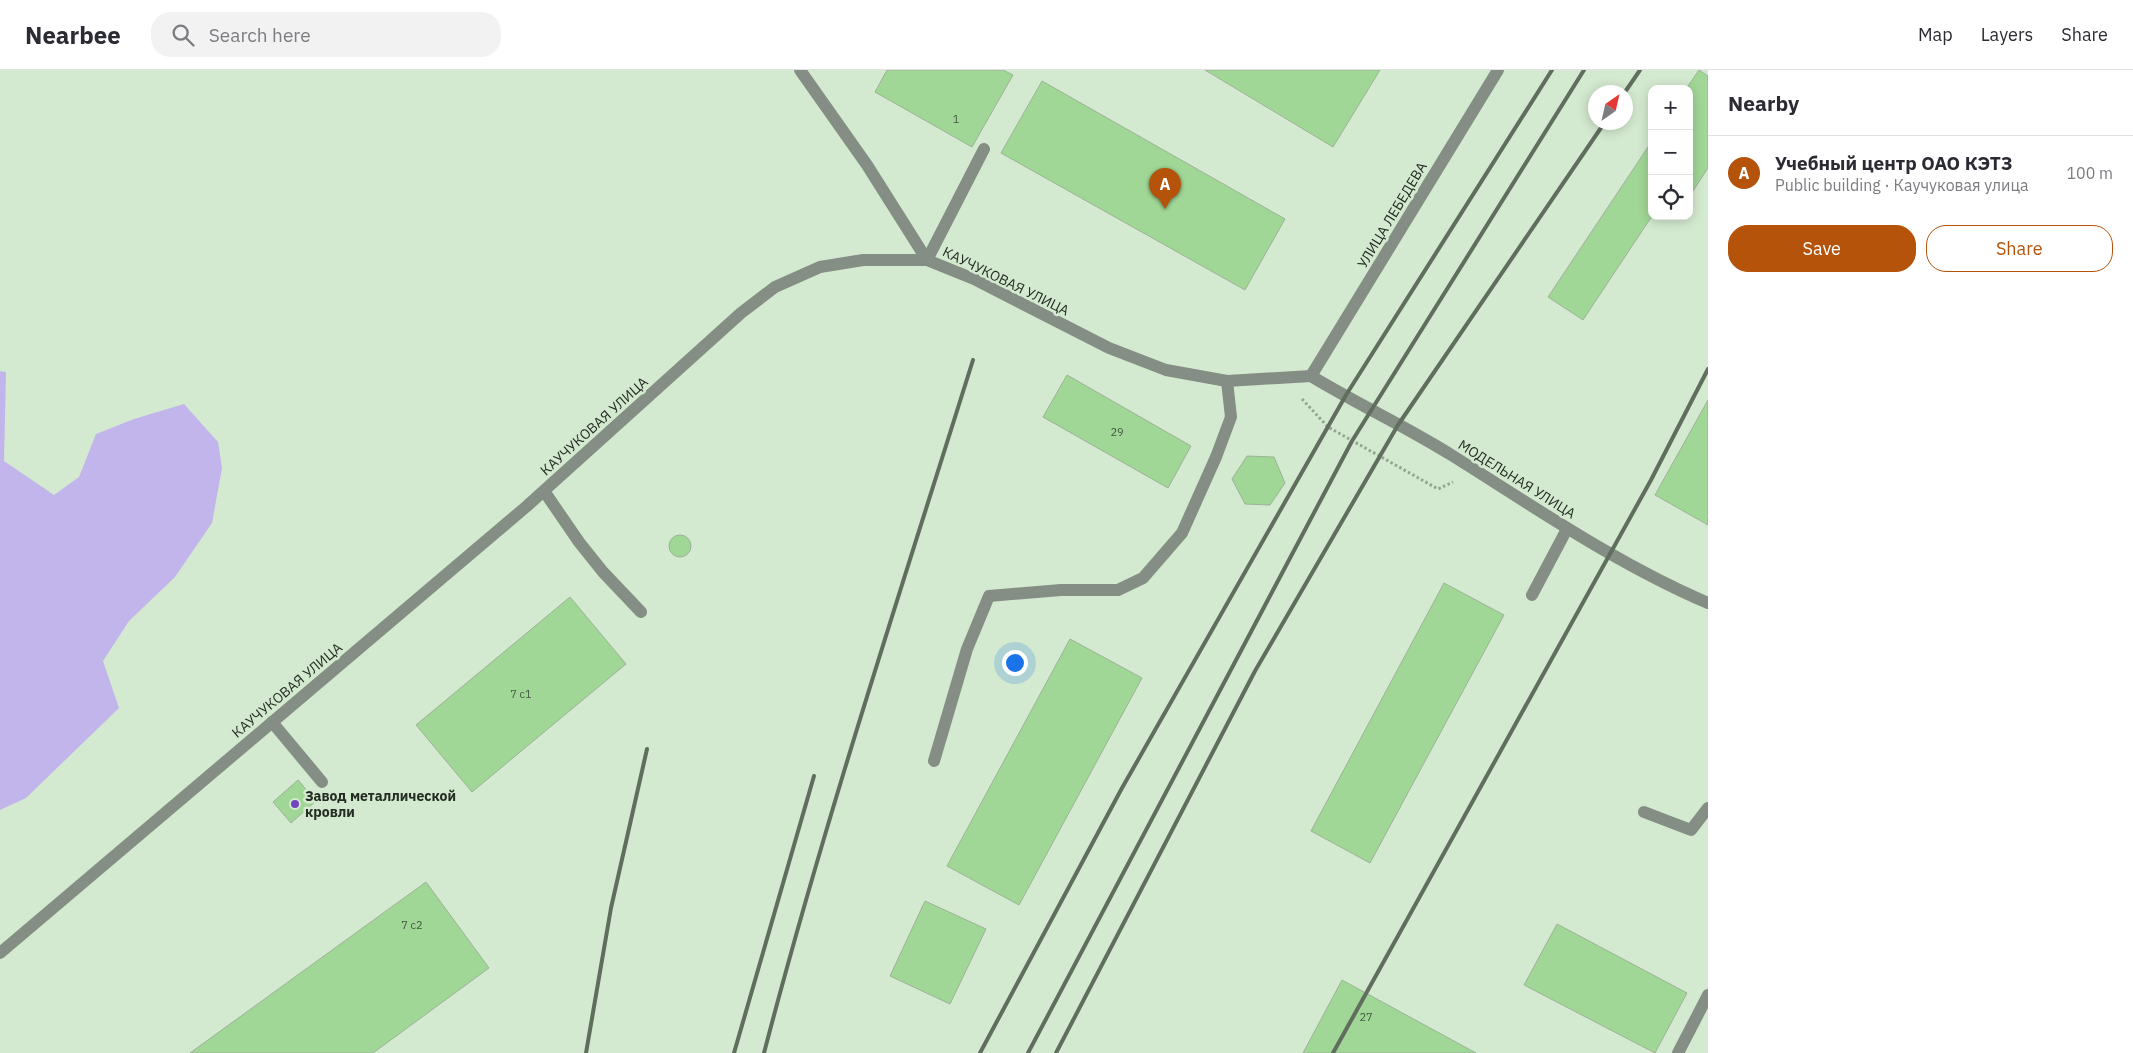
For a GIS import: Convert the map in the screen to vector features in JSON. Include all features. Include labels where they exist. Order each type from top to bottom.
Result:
[{"type":"street","points":[[800,70],[868,165],[927,260]]},
{"type":"street","name":"УЛИЦА ЛЕБЕДЕВА","points":[[1311,376],[1498,70]]},
{"type":"street","points":[[927,260],[984,149]]},
{"type":"street","name":"КАУЧУКОВАЯ УЛИЦА","points":[[0,953],[544,490],[741,313],[775,287],[820,267],[863,260],[927,260],[974,279],[1109,348],[1166,370],[1227,381],[1311,376]]},
{"type":"street","name":"МОДЕЛЬНАЯ УЛИЦА","points":[[1311,376],[1452,455],[1567,529],[1668,586],[1708,603]]},
{"type":"street","points":[[934,761],[967,649],[989,596],[1062,590],[1118,590],[1143,578],[1182,533],[1216,457],[1231,417],[1227,381]]},
{"type":"street","points":[[544,490],[579,542],[603,572],[641,612]]},
{"type":"street","points":[[1532,595],[1567,529]]},
{"type":"street","points":[[272,722],[322,782]]},
{"type":"street","points":[[1644,812],[1691,830],[1708,808]]},
{"type":"street","points":[[1678,1053],[1708,995]]},
{"type":"path","points":[[1281,378],[1328,427],[1438,489],[1476,471]]},
{"type":"shaded area","points":[[0,371],[6,372],[4,461],[54,495],[79,477],[96,434],[134,419],[184,404],[218,442],[222,468],[212,523],[175,577],[129,621],[103,661],[119,708],[26,798],[0,810]]},
{"type":"building","points":[[887,70],[1003,70],[1013,75],[972,147],[875,92]]},
{"type":"building","points":[[1205,70],[1380,70],[1333,147]]},
{"type":"building","points":[[1699,70],[1708,76],[1708,168],[1693,191],[1693,85],[1689,85]]},
{"type":"building","points":[[1042,81],[1285,219],[1245,290],[1001,153]]},
{"type":"building","points":[[1648,147],[1649,220],[1583,320],[1548,297]]},
{"type":"building","points":[[1067,375],[1191,446],[1168,488],[1043,417]]},
{"type":"building","points":[[1708,400],[1708,525],[1655,495]]},
{"type":"building","points":[[1247,456],[1274,457],[1285,483],[1270,505],[1245,504],[1232,479]]},
{"type":"building","points":[[680,535],[688,538],[691,546],[688,554],[680,557],[672,554],[669,546],[672,538]]},
{"type":"building","points":[[1444,583],[1504,615],[1370,863],[1311,831]]},
{"type":"building","points":[[570,597],[626,664],[472,792],[416,725]]},
{"type":"building","points":[[1070,639],[1142,678],[1019,905],[947,866]]},
{"type":"building","points":[[298,780],[316,801],[291,823],[273,802]]},
{"type":"building","points":[[426,882],[489,968],[373,1053],[190,1053]]},
{"type":"building","points":[[925,901],[986,929],[950,1004],[890,976]]},
{"type":"building","points":[[1557,924],[1687,993],[1655,1053],[1524,985]]},
{"type":"building","points":[[1342,980],[1476,1053],[1303,1053]]},
{"type":"railway","points":[[980,1053],[1122,788],[1346,395],[1552,70]]},
{"type":"railway","points":[[1028,1053],[1352,441],[1584,70]]},
{"type":"railway","points":[[1630,85],[1640,70]]},
{"type":"railway","points":[[1056,1053],[1255,671],[1398,425],[1600,130]]},
{"type":"railway","points":[[764,1053],[812,878],[973,360]]},
{"type":"railway","points":[[1333,1053],[1651,480],[1708,369]]},
{"type":"railway","points":[[586,1053],[611,908],[647,749]]},
{"type":"railway","points":[[734,1053],[814,776]]},
{"type":"place","name":"Учебный центр ОАО КЭТЗ","points":[[1165,209]]},
{"type":"place","name":"Завод металлической кровли","points":[[295,804]]}]
